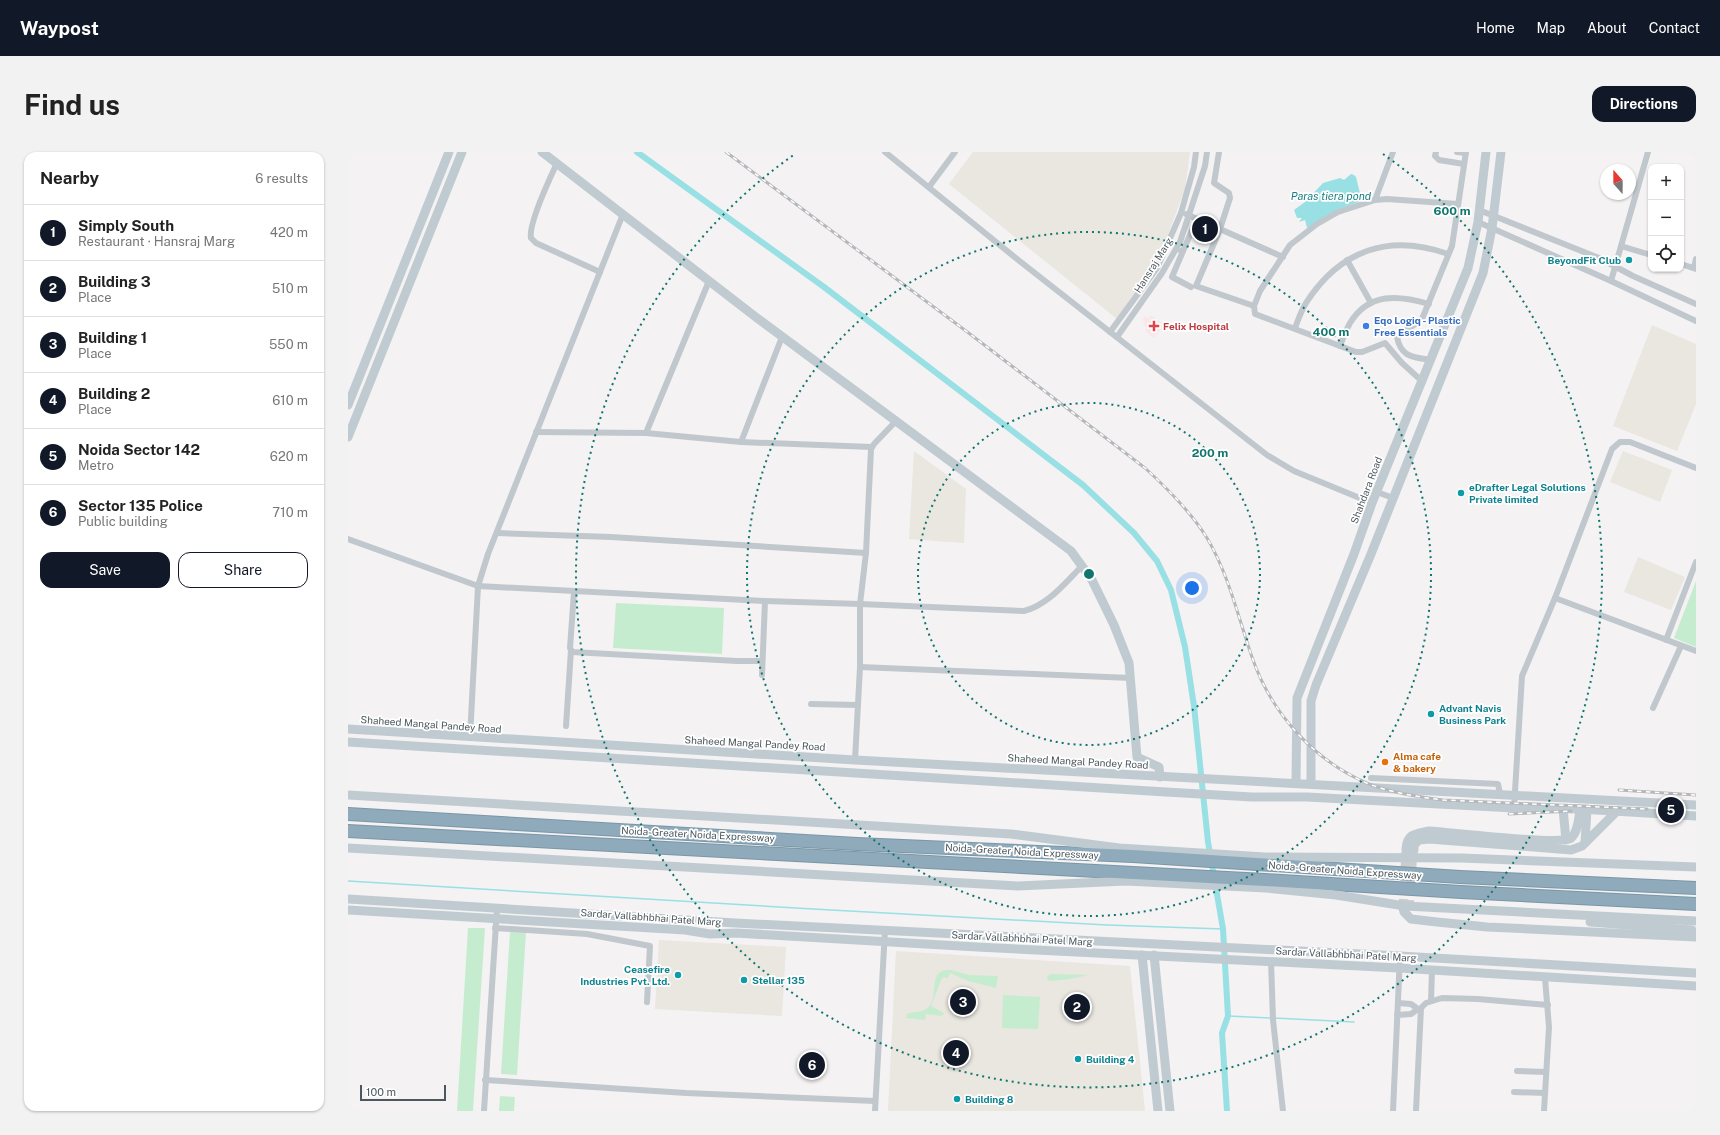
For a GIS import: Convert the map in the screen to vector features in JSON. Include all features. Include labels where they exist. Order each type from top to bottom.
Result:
[{"type":"highway","name":"Noida-Greater Noida Expressway","points":[[348,814],[857,844],[1163,854],[1460,877],[1696,888]]},
{"type":"highway","name":"Noida-Greater Noida Expressway","points":[[348,830],[1166,879],[1696,904]]},
{"type":"street","points":[[348,405],[448,152]]},
{"type":"street","points":[[348,437],[462,152]]},
{"type":"street","points":[[542,152],[782,337],[1071,551],[1092,580],[1114,625],[1129,663],[1137,757],[1159,767],[1163,777]]},
{"type":"street","points":[[885,152],[1110,332],[1271,458],[1294,471],[1372,503]]},
{"type":"street","points":[[929,187],[955,152]]},
{"type":"street","name":"Hansraj Marg","points":[[1110,332],[1157,268],[1182,213],[1194,167],[1196,152]]},
{"type":"street","name":"Hansraj Marg","points":[[1117,337],[1162,273],[1176,248],[1189,215],[1205,166],[1207,152]]},
{"type":"street","points":[[1219,152],[1214,183],[1229,193],[1230,198],[1220,230],[1196,286],[1254,306]]},
{"type":"street","points":[[1375,200],[1393,152]]},
{"type":"street","points":[[1436,152],[1435,156],[1439,160],[1464,164]]},
{"type":"street","points":[[1457,152],[1466,153],[1452,246],[1429,304],[1420,322],[1385,343],[1359,352],[1256,314],[1254,306],[1263,287],[1293,242],[1317,224],[1338,212],[1375,200],[1411,200],[1458,204]]},
{"type":"street","name":"Shahdara Road","points":[[1296,783],[1296,698],[1354,554],[1372,503],[1423,382],[1468,268],[1478,222],[1486,152]]},
{"type":"street","points":[[1311,784],[1311,701],[1316,685],[1483,273],[1494,216],[1501,152]]},
{"type":"street","points":[[1611,281],[1647,153]]},
{"type":"street","points":[[557,163],[537,210],[531,232],[531,238],[536,243],[600,272]]},
{"type":"street","points":[[1479,210],[1599,258],[1615,267],[1696,304]]},
{"type":"street","points":[[1182,213],[1283,257]]},
{"type":"street","points":[[470,737],[478,586],[536,432],[622,214]]},
{"type":"street","points":[[1191,287],[1172,277],[1197,219]]},
{"type":"street","points":[[1478,222],[1611,281],[1696,321]]},
{"type":"street","points":[[1295,328],[1306,303],[1331,272],[1347,260],[1363,252],[1396,244],[1448,254]]},
{"type":"street","points":[[1621,246],[1648,254]]},
{"type":"street","points":[[1176,248],[1183,252]]},
{"type":"street","points":[[1684,265],[1695,268],[1696,259]]},
{"type":"street","points":[[1347,260],[1371,303]]},
{"type":"street","points":[[646,432],[709,281]]},
{"type":"street","points":[[1340,346],[1352,320],[1371,303],[1392,297],[1400,297],[1429,304]]},
{"type":"street","points":[[740,442],[782,337]]},
{"type":"street","points":[[1397,337],[1405,354],[1431,360]]},
{"type":"street","points":[[1385,343],[1402,363],[1423,382]]},
{"type":"street","points":[[855,760],[860,667],[860,604],[866,553],[872,447],[896,421]]},
{"type":"street","points":[[536,432],[646,432],[740,442],[872,447]]},
{"type":"street","points":[[1514,808],[1522,676],[1555,598],[1612,449],[1620,442],[1630,442],[1696,468]]},
{"type":"street","points":[[1377,492],[1393,498]]},
{"type":"street","points":[[497,533],[611,537],[866,553]]},
{"type":"street","points":[[348,539],[478,586],[765,601],[1024,611],[1033,609],[1048,599],[1082,566]]},
{"type":"street","points":[[1666,640],[1696,562]]},
{"type":"street","points":[[566,726],[574,592]]},
{"type":"street","points":[[1555,598],[1696,651]]},
{"type":"street","points":[[762,675],[765,601]]},
{"type":"street","points":[[1653,708],[1681,646]]},
{"type":"street","points":[[571,650],[575,653],[762,661]]},
{"type":"street","points":[[860,667],[1131,678]]},
{"type":"street","points":[[811,704],[858,706]]},
{"type":"street","name":"Shaheed Mangal Pandey Road","points":[[348,729],[855,760],[1696,805]]},
{"type":"street","points":[[348,742],[1252,797],[1307,797],[1514,808],[1584,809],[1696,816]]},
{"type":"street","points":[[1072,786],[1075,772]]},
{"type":"street","points":[[1371,778],[1498,784],[1500,794]]},
{"type":"street","points":[[348,795],[1011,834],[1163,854]]},
{"type":"street","points":[[1563,809],[1566,840]]},
{"type":"street","points":[[1584,809],[1574,834],[1570,839],[1566,840],[1532,840],[1429,831],[1410,836],[1407,842],[1410,849],[1419,840],[1429,839],[1571,850],[1585,843],[1617,811]]},
{"type":"street","points":[[1584,809],[1585,843]]},
{"type":"street","points":[[348,848],[1018,886],[1166,879]]},
{"type":"street","points":[[1265,861],[1461,858],[1696,867]]},
{"type":"street","points":[[1266,884],[1412,906],[1696,921]]},
{"type":"street","name":"Sardar Vallabhbhai Patel Marg","points":[[348,899],[885,930],[1400,956],[1696,973]]},
{"type":"street","points":[[484,1111],[497,908]]},
{"type":"street","points":[[1696,930],[1412,911],[1406,908],[1404,912],[1411,918],[1487,927],[1696,937]]},
{"type":"street","name":"Sardar Vallabhbhai Patel Marg","points":[[348,910],[685,930],[710,934],[736,933],[977,947],[1177,956],[1696,986]]},
{"type":"street","points":[[496,928],[587,934],[650,946],[646,1002]]},
{"type":"street","points":[[875,1111],[885,930]]},
{"type":"street","points":[[1142,955],[1158,1111]]},
{"type":"street","points":[[1154,955],[1170,1111]]},
{"type":"street","points":[[1393,1111],[1400,956]]},
{"type":"street","points":[[1269,961],[1273,1020],[1283,1111]]},
{"type":"street","points":[[1431,1001],[1432,970]]},
{"type":"street","points":[[1544,1111],[1549,1031],[1545,978]]},
{"type":"street","points":[[1397,1015],[1410,1014],[1420,1009],[1426,1003],[1442,998],[1478,999],[1548,1005]]},
{"type":"street","points":[[1398,1003],[1411,1004],[1420,1009]]},
{"type":"street","points":[[1416,1111],[1420,1009]]},
{"type":"street","points":[[1517,1071],[1546,1072]]},
{"type":"street","points":[[485,1080],[686,1093],[875,1101]]},
{"type":"street","points":[[1514,1092],[1545,1093]]},
{"type":"shaded area","points":[[973,152],[1190,152],[1185,189],[1154,271],[1117,319],[949,184]]},
{"type":"shaded area","name":"Felix Hospital","points":[[1151,315],[1164,325],[1154,338],[1145,331],[1147,328],[1143,324],[1145,322],[1142,320],[1145,316],[1148,319]]},
{"type":"shaded area","points":[[1652,325],[1696,344],[1696,404],[1677,451],[1613,426]]},
{"type":"shaded area","points":[[914,451],[966,489],[964,543],[909,539]]},
{"type":"shaded area","points":[[1623,451],[1672,470],[1660,502],[1610,482]]},
{"type":"shaded area","points":[[1638,557],[1685,577],[1671,610],[1624,592]]},
{"type":"shaded area","points":[[659,940],[786,947],[782,1016],[655,1009]]},
{"type":"shaded area","points":[[896,951],[1130,966],[1145,1111],[888,1111]]},
{"type":"green space","points":[[1696,581],[1696,647],[1674,638]]},
{"type":"green space","points":[[616,603],[724,608],[722,654],[613,648]]},
{"type":"green space","points":[[468,928],[485,928],[473,1111],[457,1111]]},
{"type":"green space","points":[[510,931],[526,932],[517,1075],[501,1074]]},
{"type":"green space","points":[[951,970],[969,975],[998,976],[996,988],[968,981],[950,973],[948,978],[944,977],[941,980],[931,1006],[944,1013],[942,1016],[926,1014],[925,1020],[906,1018],[907,1014],[923,1011],[928,1008],[933,998],[937,976],[940,972]]},
{"type":"green space","points":[[1050,974],[1088,975],[1050,981],[1047,977]]},
{"type":"green space","points":[[1003,995],[1040,997],[1038,1029],[1002,1028]]},
{"type":"green space","points":[[500,1096],[515,1097],[514,1111],[499,1111]]},
{"type":"water","name":"Paras tiera pond","points":[[1351,174],[1356,177],[1362,201],[1339,209],[1307,228],[1305,220],[1299,222],[1302,218],[1297,218],[1294,210],[1305,202],[1323,183],[1340,178],[1344,180]]},
{"type":"waterway","points":[[637,152],[824,287],[1083,485],[1134,533],[1157,561],[1171,590],[1185,647],[1194,706],[1208,842],[1223,929],[1228,1016],[1222,1033],[1227,1111]]},
{"type":"waterway","points":[[348,881],[813,909],[1107,925],[1223,929]]},
{"type":"waterway","points":[[1228,1016],[1270,1018]]},
{"type":"waterway","points":[[1274,1018],[1354,1022]]},
{"type":"tunnel","points":[[1403,908],[1406,851]]},
{"type":"tunnel","points":[[1409,909],[1413,851]]},
{"type":"railway","points":[[726,152],[970,334],[1145,468],[1171,493],[1201,528],[1215,552],[1227,581],[1260,678],[1271,697],[1283,716],[1297,733],[1330,762],[1369,784],[1424,798],[1647,809]]},
{"type":"railway","points":[[1619,790],[1696,795]]},
{"type":"railway","points":[[1509,814],[1571,811]]},
{"type":"place","name":"Simply South","points":[[1205,229]]},
{"type":"place","name":"BeyondFit Club","points":[[1629,260]]},
{"type":"place","name":"Felix Hospital","points":[[1154,326]]},
{"type":"place","name":"Eqo Logiq - Plastic Free Essentials","points":[[1366,326]]},
{"type":"place","name":"eDrafter Legal Solutions Private limited","points":[[1461,493]]},
{"type":"place","name":"Advant Navis Business Park","points":[[1431,714]]},
{"type":"place","name":"Alma cafe & bakery","points":[[1385,762]]},
{"type":"place","name":"Noida Sector 142","points":[[1671,810]]},
{"type":"place","name":"Ceasefire Industries Pvt. Ltd.","points":[[678,975]]},
{"type":"place","name":"Stellar 135","points":[[744,980]]},
{"type":"place","name":"Building 1","points":[[963,1002]]},
{"type":"place","name":"Building 3","points":[[1077,1007]]},
{"type":"place","name":"Building 2","points":[[956,1053]]},
{"type":"place","name":"Building 4","points":[[1078,1059]]},
{"type":"place","name":"Sector 135 Police","points":[[812,1065]]},
{"type":"place","name":"Building 8","points":[[957,1099]]}]
